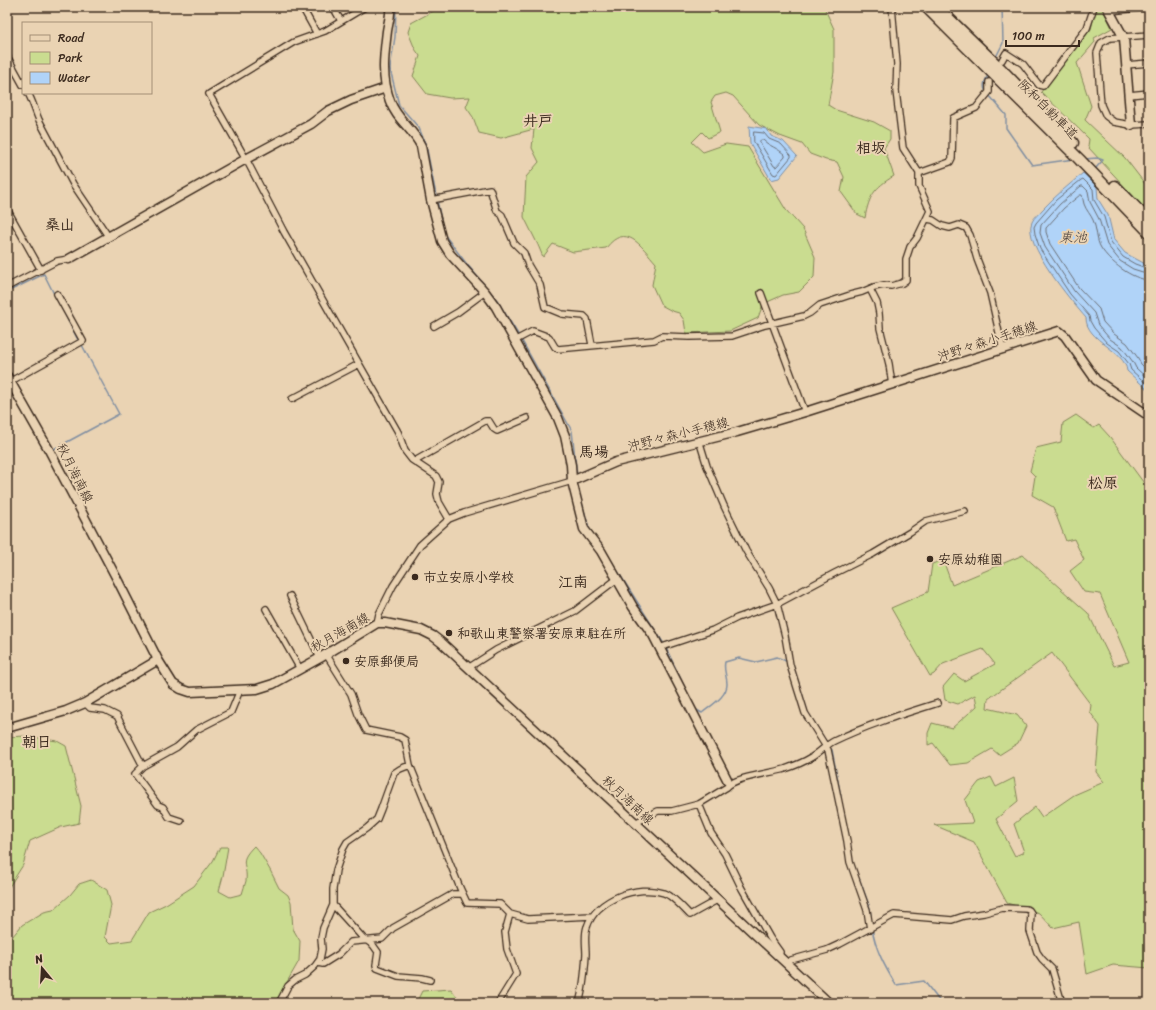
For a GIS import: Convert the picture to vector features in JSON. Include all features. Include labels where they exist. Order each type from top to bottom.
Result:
[{"type":"highway","name":"阪和自動車道","points":[[926,7],[1149,221]]},
{"type":"highway","name":"阪和自動車道","points":[[937,7],[1000,68],[1082,157]]},
{"type":"highway","name":"阪和自動車道","points":[[1111,186],[1149,232]]},
{"type":"main road","points":[[390,7],[383,75],[394,110],[418,138],[421,146],[430,200],[442,241],[450,254],[485,292],[496,307],[516,340],[558,418],[565,436],[571,465],[572,481],[584,529],[601,551],[659,648],[729,783]]},
{"type":"main road","points":[[1108,9],[1124,38],[1131,125]]},
{"type":"main road","points":[[69,259],[311,124],[328,111],[351,100],[386,88]]},
{"type":"main road","name":"沖野々森小手穂線","points":[[572,481],[616,462],[699,440],[737,432],[805,412],[1059,331],[1065,336],[1096,380],[1149,416]]},
{"type":"main road","name":"秋月海南線","points":[[8,380],[49,450],[158,660],[173,684],[190,692],[257,689],[273,684],[378,623],[421,630],[433,636],[829,1003]]},
{"type":"main road","points":[[7,728],[66,711],[85,703],[158,660]]},
{"type":"street","points":[[302,7],[317,34]]},
{"type":"street","points":[[333,7],[341,21]]},
{"type":"street","points":[[365,7],[325,31],[294,42],[209,94],[246,159],[284,232],[398,432],[406,451],[415,461],[436,476],[439,482],[437,494],[439,502],[449,519]]},
{"type":"street","points":[[516,340],[533,331],[549,336],[555,347],[558,349],[654,340],[662,336],[732,336],[773,323],[804,316],[820,305],[884,285],[891,286],[902,283],[906,280],[906,259],[910,247],[917,238],[930,211],[919,186],[919,173],[903,148],[896,91],[897,64],[892,7]]},
{"type":"street","points":[[1002,60],[1006,53],[1023,64],[1039,85],[1043,86],[1087,28],[1094,7]]},
{"type":"street","points":[[1108,9],[1149,7]]},
{"type":"street","points":[[1149,35],[1110,38],[1101,43],[1097,54],[1101,105],[1106,116],[1114,122],[1131,125],[1149,124]]},
{"type":"street","points":[[7,56],[22,83]]},
{"type":"street","points":[[1126,65],[1149,64]]},
{"type":"street","points":[[919,173],[950,162],[952,158],[953,118],[976,108],[989,92],[989,82]]},
{"type":"street","points":[[1129,94],[1149,93]]},
{"type":"street","points":[[29,94],[39,120],[74,184],[108,236]]},
{"type":"street","points":[[430,200],[490,189],[498,211],[502,215],[514,243],[524,253],[528,265],[540,285],[545,307],[562,314],[584,316],[587,319],[592,346]]},
{"type":"street","points":[[7,209],[40,270]]},
{"type":"street","points":[[927,219],[933,220],[942,226],[950,228],[959,225],[966,228],[970,235],[990,293],[1003,350]]},
{"type":"street","points":[[7,287],[57,261],[69,259]]},
{"type":"street","points":[[870,289],[879,313],[880,328],[889,364],[892,385]]},
{"type":"street","points":[[434,326],[458,312],[485,292]]},
{"type":"street","points":[[761,293],[805,412]]},
{"type":"street","points":[[8,380],[83,341],[57,294]]},
{"type":"street","points":[[292,399],[359,364]]},
{"type":"street","points":[[415,461],[485,421],[489,421],[497,432],[527,418]]},
{"type":"street","points":[[699,440],[707,466],[724,506],[746,551],[777,604],[785,636],[790,666],[805,713],[828,750],[850,862],[867,910],[870,929]]},
{"type":"street","points":[[378,623],[379,614],[393,586],[420,545],[449,519],[464,513],[572,481]]},
{"type":"street","points":[[659,648],[712,630],[737,618],[777,604],[835,572],[873,554],[926,521],[965,512]]},
{"type":"street","points":[[468,668],[496,650],[576,611],[617,579]]},
{"type":"street","points":[[290,596],[323,656],[351,694],[362,725],[366,730],[400,737],[405,740],[410,765],[467,902],[500,904],[510,914],[528,919],[592,916]]},
{"type":"street","points":[[266,609],[300,669]]},
{"type":"street","points":[[181,821],[169,817],[163,807],[158,805],[135,774],[143,766],[178,747],[196,730],[231,712],[240,690]]},
{"type":"street","points":[[85,703],[90,708],[104,710],[117,716],[143,766]]},
{"type":"street","points":[[635,823],[658,811],[672,811],[698,804],[727,786],[729,783],[796,766],[813,757],[834,741],[870,726],[938,703]]},
{"type":"street","points":[[279,1003],[288,986],[295,980],[305,975],[318,962],[322,949],[321,938],[323,928],[333,905],[333,889],[336,870],[343,849],[347,842],[367,828],[377,818],[382,809],[394,774],[400,769],[410,765]]},
{"type":"street","points":[[698,804],[711,833],[725,854],[741,887],[770,938],[780,952],[779,957]]},
{"type":"street","points":[[579,1003],[584,989],[587,927],[592,916],[608,901],[632,892],[649,890],[666,893],[690,915],[717,900]]},
{"type":"street","points":[[318,962],[323,964],[339,954],[351,942],[382,939],[393,928],[453,894],[463,894]]},
{"type":"street","points":[[333,905],[378,952],[377,968],[398,976],[430,980]]},
{"type":"street","points":[[786,963],[791,960],[827,950],[894,916],[899,915],[952,920],[1003,908],[1029,910],[1031,913],[1030,931],[1037,952],[1052,969],[1062,1003]]},
{"type":"street","points":[[498,1003],[516,974],[507,950],[505,932],[510,914]]},
{"type":"green space","points":[[441,7],[758,7],[763,9],[764,7],[824,7],[834,29],[834,72],[828,105],[836,110],[874,122],[890,131],[890,139],[884,148],[894,176],[874,193],[868,204],[865,218],[857,214],[841,192],[844,177],[837,162],[826,160],[810,154],[802,144],[780,136],[759,125],[733,96],[726,93],[715,96],[711,102],[720,132],[708,138],[702,132],[692,142],[703,152],[726,144],[748,147],[786,210],[803,229],[815,257],[814,277],[799,292],[783,295],[763,304],[758,318],[730,331],[686,333],[684,320],[679,313],[661,305],[652,285],[656,263],[633,239],[620,237],[613,240],[606,248],[573,252],[553,244],[543,257],[524,217],[526,177],[539,162],[532,148],[534,129],[501,138],[479,133],[473,117],[466,107],[470,97],[450,98],[427,94],[413,76],[420,56],[415,49],[408,32],[411,23]]},
{"type":"green space","points":[[1096,7],[1102,7],[1112,28],[1094,38],[1095,42],[1077,63],[1091,106],[1085,120],[1125,158],[1149,189],[1149,213],[1088,147],[1089,139],[1041,92],[1091,29]]},
{"type":"green space","points":[[1076,415],[1094,428],[1099,425],[1110,437],[1149,490],[1149,968],[1113,965],[1087,974],[1079,922],[1053,928],[1039,913],[1007,903],[974,842],[934,825],[973,823],[965,800],[979,782],[991,777],[996,787],[1014,778],[1018,801],[996,819],[1015,856],[1024,852],[1014,824],[1035,807],[1042,817],[1074,795],[1104,782],[1096,772],[1100,726],[1090,712],[1091,705],[1052,653],[988,699],[987,708],[1017,715],[1026,726],[1018,743],[999,755],[992,749],[968,763],[950,765],[933,743],[928,745],[928,733],[932,723],[952,728],[977,706],[975,695],[958,704],[945,700],[943,687],[954,674],[964,681],[995,664],[983,649],[943,664],[934,674],[930,676],[891,608],[928,592],[932,564],[943,560],[952,585],[1023,555],[1088,613],[1114,666],[1129,662],[1100,594],[1084,592],[1070,571],[1084,560],[1074,539],[1066,541],[1053,507],[1032,495],[1035,476],[1030,471],[1036,448],[1061,442],[1063,423]]},
{"type":"green space","points":[[26,736],[57,741],[66,746],[81,806],[79,823],[61,827],[30,841],[23,865],[7,890],[7,737]]},
{"type":"green space","points":[[254,846],[260,853],[279,888],[288,895],[291,902],[293,929],[300,941],[299,961],[275,1003],[7,1003],[7,943],[22,925],[44,912],[53,910],[70,895],[79,884],[91,880],[107,890],[111,905],[105,937],[111,943],[132,940],[149,912],[166,904],[194,886],[213,861],[220,847],[228,847],[219,891],[230,897],[242,894],[246,881],[244,863],[246,856]]},
{"type":"green space","points":[[451,989],[462,1003],[416,1003],[422,991]]},
{"type":"water","points":[[749,126],[767,129],[771,136],[783,141],[797,156],[779,178],[771,180],[750,143]]},
{"type":"water","name":"東池","points":[[1083,173],[1097,187],[1098,199],[1108,215],[1114,240],[1125,253],[1149,266],[1149,391],[1127,371],[1125,364],[1120,357],[1092,333],[1086,318],[1050,272],[1034,244],[1031,231],[1032,222],[1034,219],[1052,200]]},
{"type":"waterway","points":[[396,7],[395,37],[390,69],[399,105],[419,128],[426,145],[442,225]]},
{"type":"waterway","points":[[995,59],[1003,43],[1002,7]]},
{"type":"waterway","points":[[986,92],[984,86],[988,75]]},
{"type":"waterway","points":[[989,95],[1006,115],[1006,128],[1032,165],[1074,159]]},
{"type":"waterway","points":[[1084,159],[1097,158],[1103,160],[1095,169]]},
{"type":"waterway","points":[[443,233],[497,300],[519,336]]},
{"type":"waterway","points":[[7,292],[44,274],[55,296]]},
{"type":"waterway","points":[[57,299],[79,342]]},
{"type":"waterway","points":[[521,339],[572,431],[577,476]]},
{"type":"waterway","points":[[54,449],[119,414],[82,345]]},
{"type":"waterway","points":[[577,482],[589,528],[597,540]]},
{"type":"waterway","points":[[608,556],[664,644]]},
{"type":"waterway","points":[[666,648],[695,709],[702,713],[721,697],[726,689],[727,684],[724,668],[725,662],[739,658],[756,662],[777,657],[788,662]]},
{"type":"waterway","points":[[793,665],[808,713],[827,743]]},
{"type":"waterway","points":[[829,746],[832,750],[841,797]]},
{"type":"waterway","points":[[859,878],[870,908],[871,917]]},
{"type":"waterway","points":[[872,928],[875,943],[881,958],[896,985],[924,981],[941,1003]]},
{"type":"place","name":"安原幼稚園","points":[[930,559]]},
{"type":"place","name":"市立安原小学校","points":[[415,577]]},
{"type":"place","name":"和歌山東警察署安原東駐在所","points":[[449,633]]},
{"type":"place","name":"安原郵便局","points":[[346,661]]},
{"type":"district","name":"井戸","points":[[538,121]]},
{"type":"district","name":"相坂","points":[[871,148]]},
{"type":"district","name":"桑山","points":[[60,225]]},
{"type":"district","name":"馬場","points":[[594,452]]},
{"type":"district","name":"松原","points":[[1103,483]]},
{"type":"district","name":"江南","points":[[573,582]]},
{"type":"district","name":"朝日","points":[[37,742]]}]
